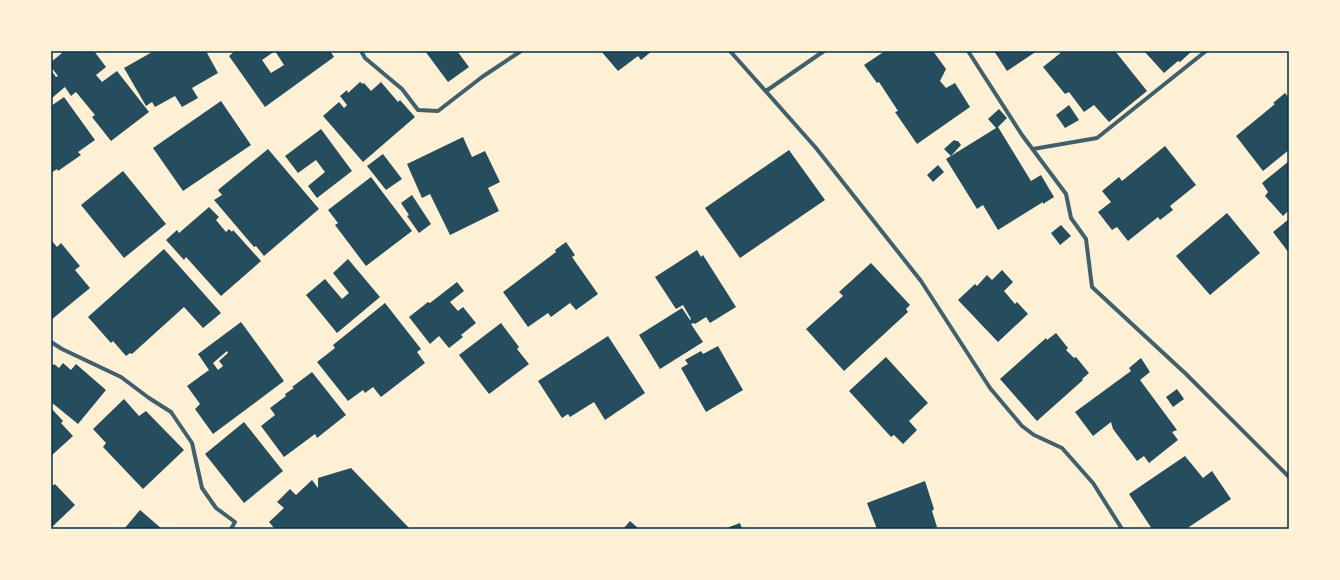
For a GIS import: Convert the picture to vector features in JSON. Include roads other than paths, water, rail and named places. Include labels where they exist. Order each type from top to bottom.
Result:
[{"type":"street","points":[[361,51],[365,58],[402,89],[418,110],[438,111],[482,77],[521,51]]},
{"type":"street","points":[[730,51],[816,148],[921,281],[990,388],[1022,426],[1034,436],[1062,448],[1093,483],[1122,529]]},
{"type":"street","points":[[766,91],[824,51]]},
{"type":"street","points":[[968,51],[1022,135],[1066,194],[1071,218],[1086,239],[1092,288],[1186,374],[1289,477]]},
{"type":"street","points":[[1033,149],[1098,138],[1206,51]]},
{"type":"street","points":[[51,342],[62,349],[121,377],[170,412],[192,443],[202,488],[216,508],[235,522],[231,529]]}]
